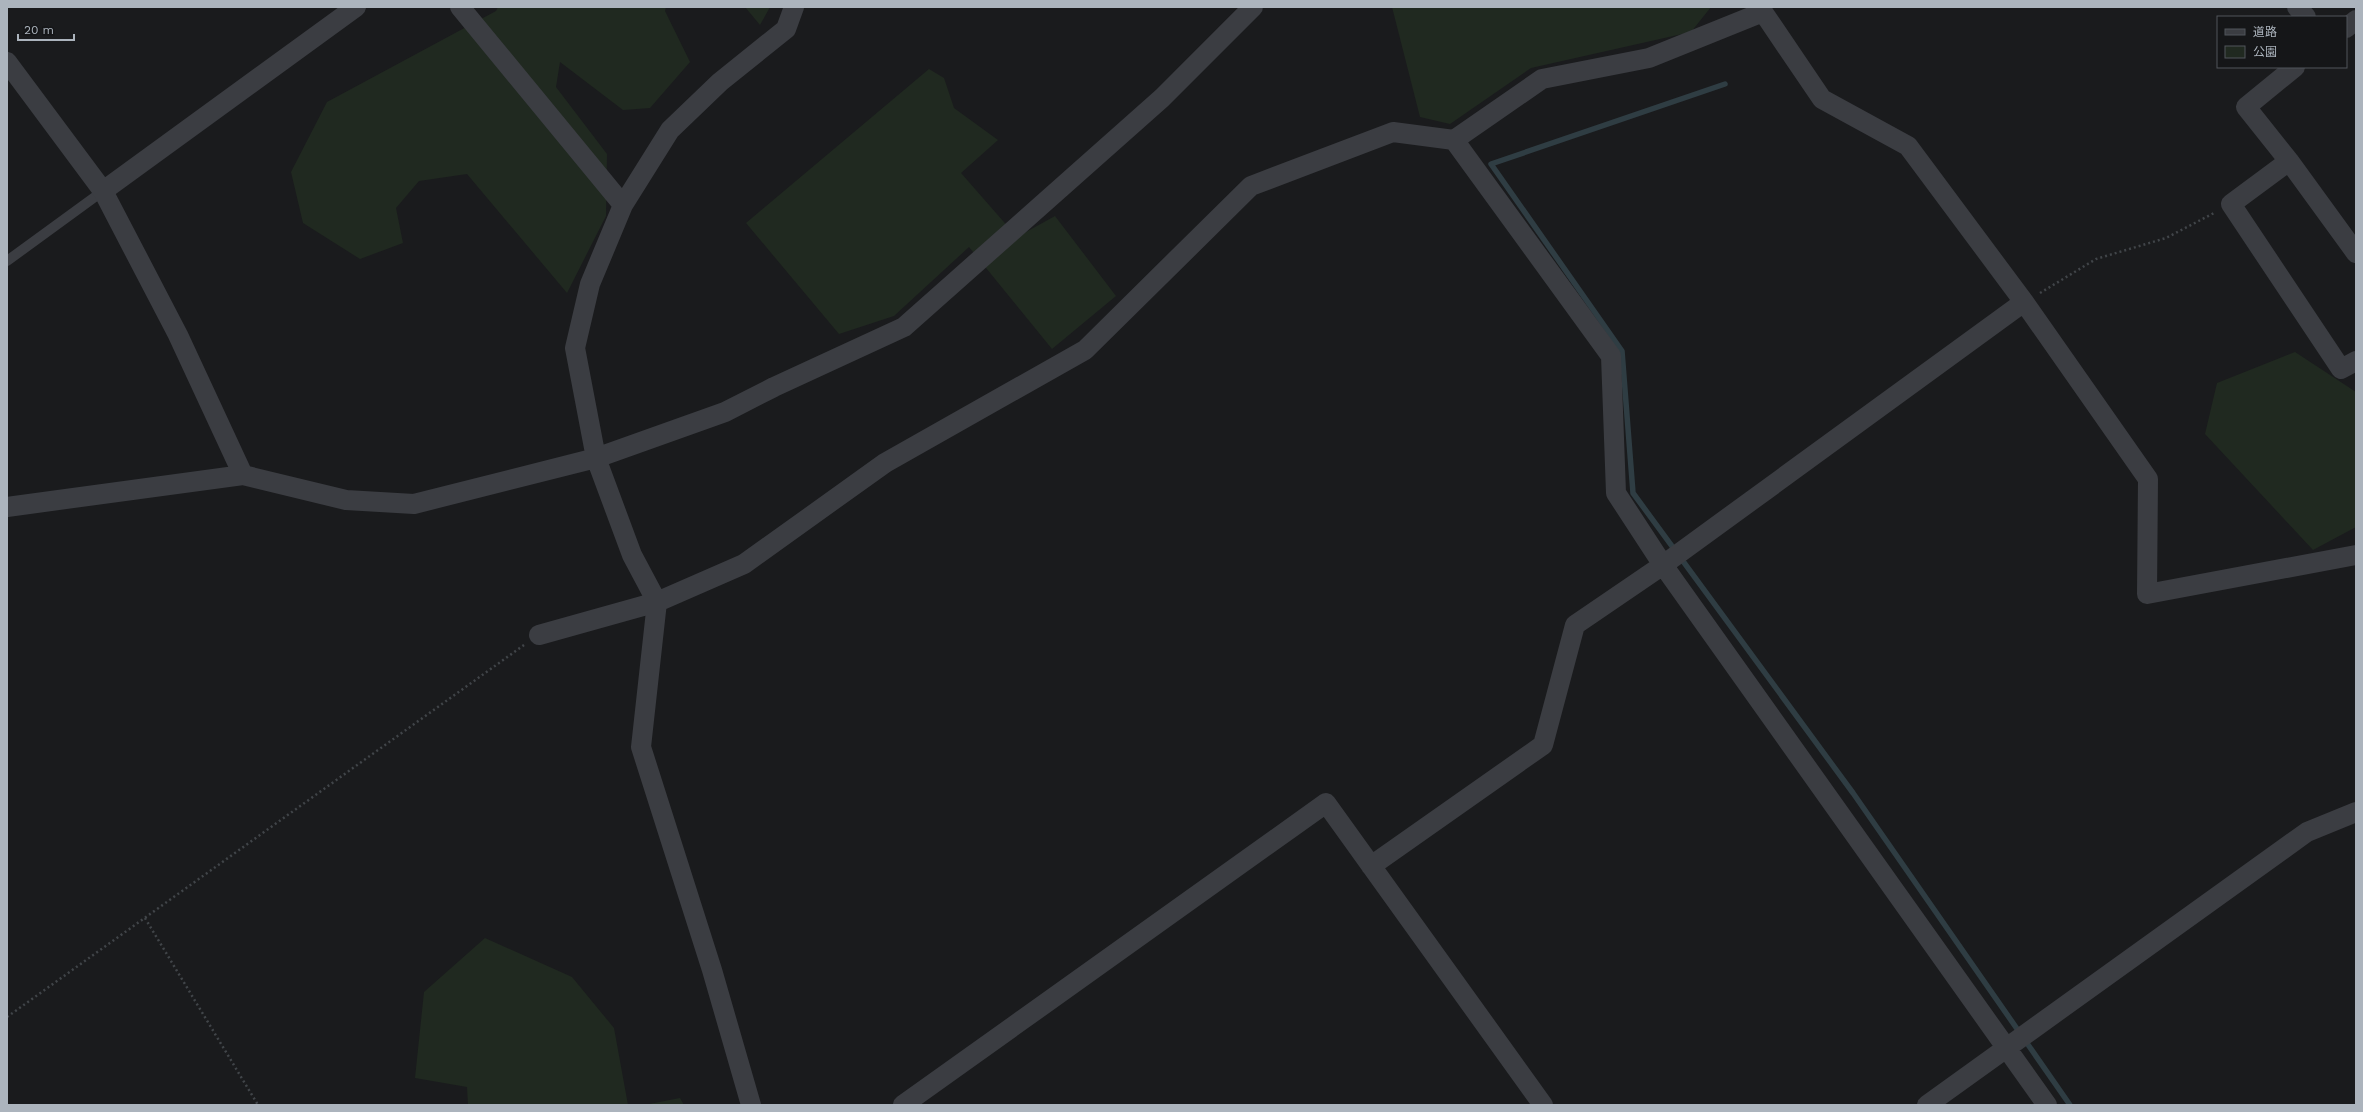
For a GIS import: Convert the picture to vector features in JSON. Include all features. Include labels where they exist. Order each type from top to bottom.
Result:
[{"type":"street","points":[[103,191],[356,7]]},
{"type":"street","points":[[460,7],[623,205]]},
{"type":"street","points":[[751,1105],[712,970],[641,747],[657,602],[632,554],[596,458],[575,348],[590,284],[623,205],[670,130],[720,82],[786,29],[794,7]]},
{"type":"street","points":[[7,507],[243,475],[346,500],[414,504],[596,458],[725,412],[774,387],[904,327],[1162,98],[1253,7]]},
{"type":"street","points":[[2297,7],[2305,16]]},
{"type":"street","points":[[539,635],[657,602],[744,564],[885,463],[1085,350],[1251,186],[1393,132],[1454,140],[1542,80],[1649,58],[1762,10],[1822,99],[1908,146],[2024,302],[2148,479],[2147,594],[2356,555]]},
{"type":"street","points":[[2347,27],[2356,20]]},
{"type":"street","points":[[7,62],[103,191],[178,335],[243,475]]},
{"type":"street","points":[[2294,68],[2246,107],[2289,161],[2356,253]]},
{"type":"street","points":[[1454,140],[1611,356],[1616,493],[1664,565],[2047,1105]]},
{"type":"street","points":[[2289,161],[2231,204],[2341,369],[2356,361]]},
{"type":"street","points":[[1371,866],[1543,745],[1575,624],[1664,565],[2024,302]]},
{"type":"street","points":[[903,1105],[1326,803],[1543,1105]]},
{"type":"street","points":[[1927,1105],[2307,832],[2356,812]]},
{"type":"lane","points":[[7,261],[103,191]]},
{"type":"path","points":[[2024,302],[2096,259],[2166,238],[2231,204]]},
{"type":"path","points":[[7,1017],[539,635]]},
{"type":"path","points":[[145,918],[258,1105]]},
{"type":"green space","points":[[498,7],[666,7],[665,11],[690,62],[650,108],[623,110],[560,62],[556,87],[607,154],[606,216],[567,293],[467,174],[419,181],[396,208],[403,243],[360,259],[303,223],[291,172],[327,102],[496,11]]},
{"type":"green space","points":[[745,7],[770,7],[760,25]]},
{"type":"green space","points":[[1392,7],[1711,7],[1691,32],[1531,68],[1450,124],[1420,117]]},
{"type":"green space","points":[[929,69],[944,78],[954,108],[998,140],[961,173],[1017,237],[1055,216],[1116,296],[1052,349],[969,247],[894,316],[839,334],[746,223]]},
{"type":"green space","points":[[2295,352],[2356,392],[2356,527],[2313,550],[2205,434],[2217,383]]},
{"type":"green space","points":[[485,938],[572,977],[614,1028],[628,1105],[468,1105],[467,1087],[415,1078],[424,992]]},
{"type":"green space","points":[[680,1098],[684,1105],[644,1105]]},
{"type":"waterway","points":[[1725,84],[1491,164],[1622,351],[1633,493],[1853,793],[2070,1105]]}]
